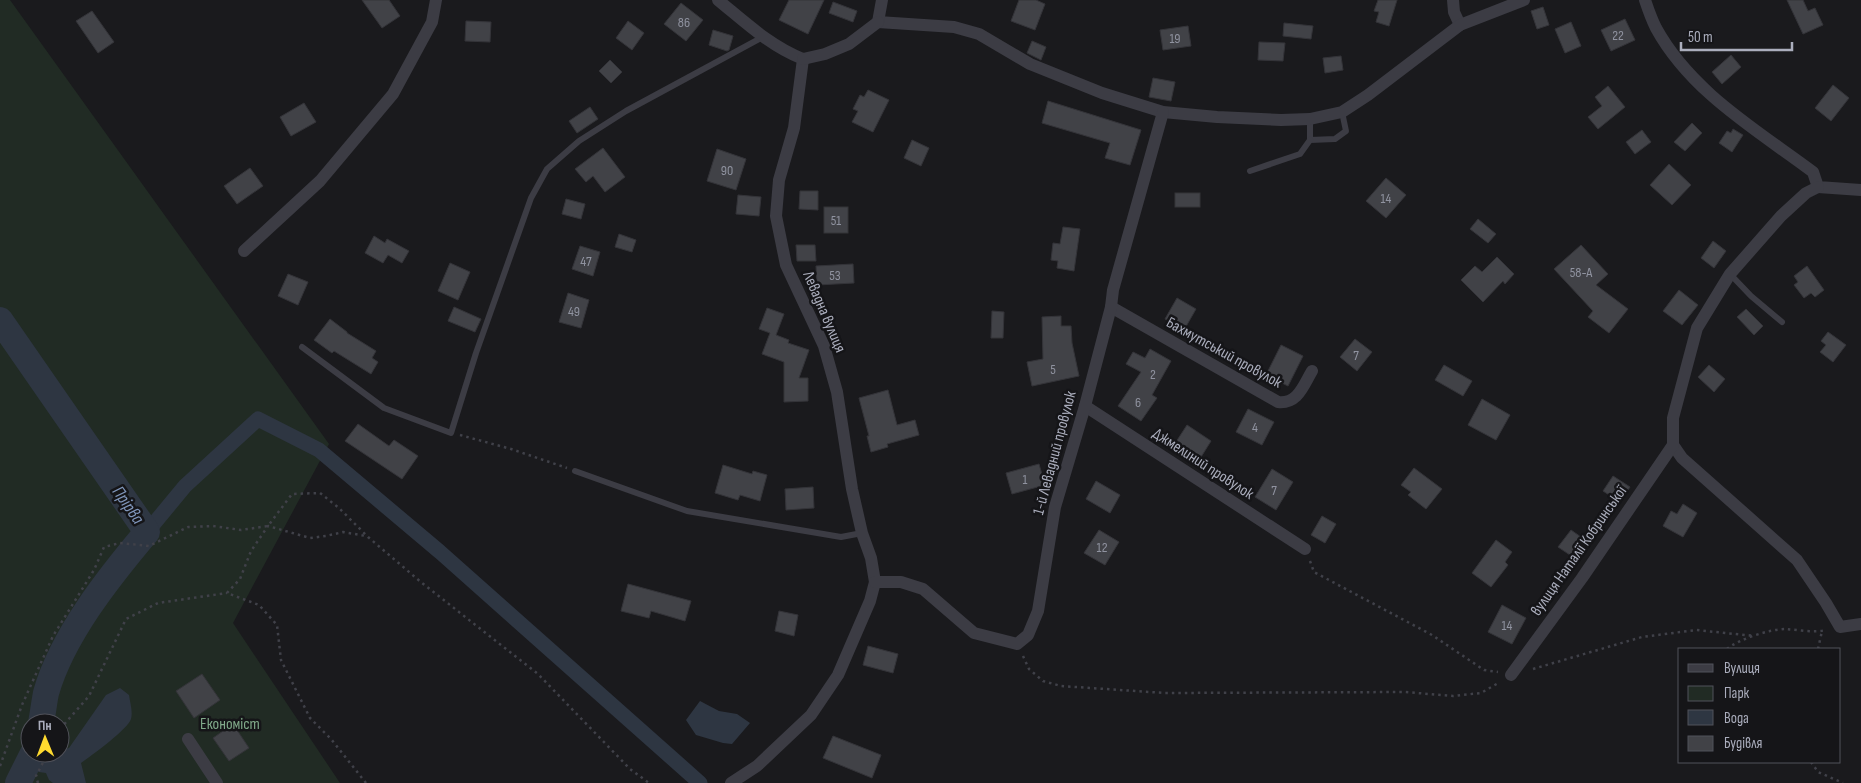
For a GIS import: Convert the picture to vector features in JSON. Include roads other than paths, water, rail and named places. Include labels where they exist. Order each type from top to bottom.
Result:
[{"type":"street","points":[[244,251],[320,181],[393,94],[432,22],[436,0]]},
{"type":"street","points":[[718,0],[763,37],[787,53],[803,59],[825,54],[849,44],[878,22],[954,27],[979,34],[1030,64],[1102,93],[1163,112],[1226,118],[1281,120],[1310,119],[1342,112],[1368,95],[1460,25],[1524,0]]},
{"type":"street","points":[[878,22],[882,0]]},
{"type":"street","points":[[1453,0],[1454,12],[1460,25]]},
{"type":"street","points":[[1645,0],[1656,28],[1687,72],[1706,92],[1813,172],[1818,186]]},
{"type":"street","name":"Левадна вулиця","points":[[731,783],[757,766],[811,716],[838,675],[870,601],[875,582],[871,558],[862,533],[852,489],[834,383],[824,346],[786,265],[776,216],[779,180],[794,128],[803,59]]},
{"type":"street","name":"1-й Левадний провулок","points":[[875,582],[901,582],[923,589],[974,633],[1017,644],[1028,635],[1038,611],[1055,506],[1085,406],[1111,307],[1113,290],[1163,112]]},
{"type":"street","points":[[1861,190],[1818,186],[1806,193],[1781,216],[1730,274],[1697,328],[1673,418],[1673,445],[1682,458],[1797,560],[1840,627],[1861,624]]},
{"type":"street","name":"Бахмутський провулок","points":[[1111,307],[1278,402],[1287,403],[1296,397],[1312,371]]},
{"type":"street","name":"Джмелиний провулок","points":[[1085,406],[1305,549]]},
{"type":"street","name":"вулиця Наталії Кобринської","points":[[1512,675],[1582,578],[1673,445]]},
{"type":"street","points":[[188,739],[217,783]]},
{"type":"lane","points":[[302,347],[384,408],[451,433],[476,353],[531,198],[548,169],[579,141],[626,111],[763,37]]},
{"type":"lane","points":[[1310,140],[1335,139],[1346,131],[1342,112]]},
{"type":"lane","points":[[1250,170],[1300,154],[1310,140],[1310,119]]},
{"type":"lane","points":[[1730,274],[1751,296],[1782,322]]},
{"type":"lane","points":[[575,471],[687,511],[841,537],[862,533]]},
{"type":"water","points":[[120,688],[129,695],[132,710],[131,719],[116,735],[81,763],[86,783],[53,783],[49,780],[46,773],[32,771],[27,766],[28,763],[70,763],[70,747],[106,695]]},
{"type":"water","points":[[700,701],[719,711],[737,714],[750,723],[732,744],[696,735],[686,720]]},
{"type":"waterway","name":"Прірва","points":[[0,320],[147,532],[117,568],[75,629],[53,672],[46,693],[43,713]]},
{"type":"waterway","points":[[147,532],[185,486],[258,419],[319,450],[440,552],[700,783]]},
{"type":"waterway","name":"Прірва","points":[[18,783],[28,763]]},
{"type":"park label","name":"Економіст","points":[[230,724]]}]
